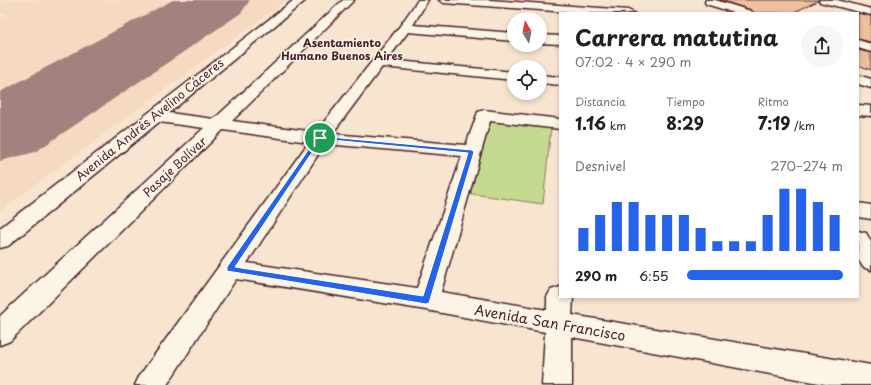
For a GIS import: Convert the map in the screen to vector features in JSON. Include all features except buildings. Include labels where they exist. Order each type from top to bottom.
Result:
[{"type":"street","name":"Avenida Andrés Avelino Cáceres","points":[[0,240],[301,0]]},
{"type":"street","name":"Pasaje Bolívar","points":[[0,333],[220,125],[349,0]]},
{"type":"street","points":[[150,385],[320,138],[405,28],[423,0]]},
{"type":"street","points":[[444,0],[563,7],[617,12]]},
{"type":"street","points":[[824,0],[871,12]]},
{"type":"street","points":[[836,12],[856,0]]},
{"type":"street","points":[[710,1],[727,12]]},
{"type":"street","points":[[710,1],[744,12]]},
{"type":"street","points":[[405,28],[507,36]]},
{"type":"street","points":[[547,39],[559,40]]},
{"type":"street","points":[[859,44],[871,48]]},
{"type":"street","points":[[378,63],[507,75]]},
{"type":"street","points":[[859,79],[871,84]]},
{"type":"street","points":[[547,80],[559,81]]},
{"type":"street","points":[[859,110],[871,111]]},
{"type":"street","points":[[154,116],[320,138],[472,152]]},
{"type":"street","points":[[426,300],[484,116],[559,124]]},
{"type":"street","points":[[859,210],[871,212]]},
{"type":"street","points":[[859,240],[871,261]]},
{"type":"street","name":"Avenida San Francisco","points":[[229,269],[426,300],[560,325],[806,376],[871,379]]},
{"type":"street","points":[[557,385],[560,298]]},
{"type":"shaded area","points":[[0,0],[287,0],[0,211],[0,18],[9,14],[0,13]]},
{"type":"green space","points":[[488,119],[551,127],[543,204],[466,193]]},
{"type":"runway","points":[[0,131],[219,0]]},
{"type":"district","name":"Asentamiento Humano Buenos Aires","points":[[342,49]]},
{"type":"route","points":[[320,138],[472,152],[426,300],[229,269],[320,138]]}]
